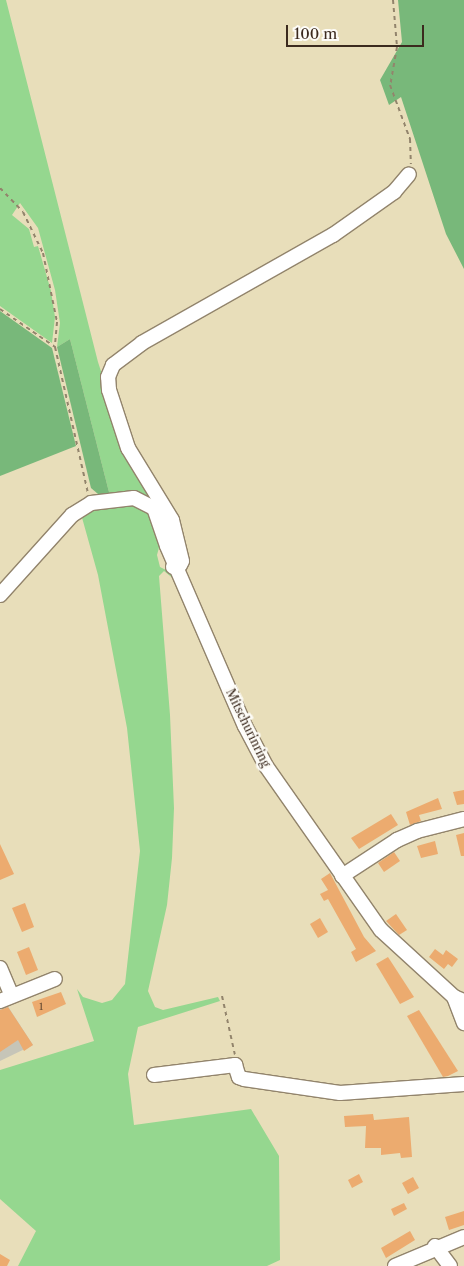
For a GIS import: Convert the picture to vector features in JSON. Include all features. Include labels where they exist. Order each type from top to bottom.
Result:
[{"type":"street","points":[[177,567],[182,561],[181,554],[167,507],[137,468],[125,440],[109,390],[108,377],[113,365],[142,343],[333,235],[394,192],[409,174]]},
{"type":"street","name":"Mitschurinring","points":[[91,503],[129,498],[147,501],[157,513],[167,546],[255,746],[342,876],[388,936],[459,999]]},
{"type":"street","points":[[0,595],[72,515],[91,503]]},
{"type":"street","points":[[342,876],[397,840],[417,831],[464,819]]},
{"type":"street","points":[[0,968],[6,998],[55,979]]},
{"type":"street","points":[[459,999],[464,1023]]},
{"type":"street","points":[[154,1075],[235,1065],[239,1077],[244,1079],[340,1094],[464,1084]]},
{"type":"street","points":[[395,1266],[436,1246],[464,1236]]},
{"type":"street","points":[[436,1246],[450,1266]]},
{"type":"path","points":[[393,0],[397,47],[390,85],[410,139],[413,159],[409,174]]},
{"type":"path","points":[[0,188],[32,225],[43,254],[57,322],[55,348],[91,503]]},
{"type":"path","points":[[0,309],[55,348]]},
{"type":"path","points":[[222,996],[235,1065]]},
{"type":"shaded area","points":[[5,1002],[33,1045],[0,1061],[0,1005]]},
{"type":"green space","points":[[0,0],[6,0],[98,362],[132,467],[161,513],[110,496],[70,339],[57,347],[60,323],[55,290],[38,228],[20,203],[12,215],[29,229],[34,247],[38,246],[51,291],[55,317],[52,343],[0,306]]},
{"type":"green space","points":[[398,0],[464,0],[464,269],[446,234],[401,97],[389,105],[380,80],[402,42]]},
{"type":"green space","points":[[0,311],[52,348],[76,446],[0,476]]},
{"type":"green space","points":[[70,339],[110,496],[98,494],[91,488],[57,347]]},
{"type":"green space","points":[[130,502],[147,506],[156,516],[161,540],[157,555],[160,567],[174,574],[264,768],[262,772],[251,751],[175,580],[164,571],[159,576],[170,715],[174,808],[172,858],[167,905],[148,991],[155,1007],[163,1010],[218,997],[220,1001],[138,1027],[128,1074],[134,1125],[251,1109],[279,1156],[280,1260],[267,1266],[18,1266],[36,1231],[0,1199],[0,1070],[94,1041],[77,989],[83,997],[102,1003],[112,1000],[125,984],[140,851],[127,728],[98,575],[81,514],[100,505]]},
{"type":"building","points":[[464,790],[464,804],[457,805],[453,792]]},
{"type":"building","points":[[438,798],[442,809],[419,815],[421,821],[410,825],[406,812]]},
{"type":"building","points":[[391,814],[398,825],[359,849],[351,838]]},
{"type":"building","points":[[464,833],[464,856],[461,856],[456,835]]},
{"type":"building","points":[[435,841],[438,854],[421,858],[417,846]]},
{"type":"building","points":[[0,844],[14,874],[0,880]]},
{"type":"building","points":[[394,852],[400,861],[384,872],[378,863]]},
{"type":"building","points":[[330,873],[364,937],[376,951],[356,962],[351,952],[356,949],[328,899],[324,901],[320,894],[328,890],[321,879]]},
{"type":"building","points":[[25,903],[34,927],[22,932],[12,908]]},
{"type":"building","points":[[396,914],[407,930],[399,935],[386,921]]},
{"type":"building","points":[[320,918],[328,932],[318,938],[310,924]]},
{"type":"building","points":[[29,947],[38,970],[26,975],[17,952]]},
{"type":"building","points":[[435,949],[443,955],[446,950],[458,959],[452,967],[448,964],[444,969],[429,957]]},
{"type":"building","points":[[388,957],[414,997],[400,1004],[376,964]]},
{"type":"building","points":[[61,992],[66,1004],[37,1017],[32,1002]]},
{"type":"building","points":[[8,1007],[33,1045],[24,1051],[18,1040],[0,1052],[0,1010]]},
{"type":"building","points":[[419,1010],[458,1071],[443,1077],[407,1016]]},
{"type":"building","points":[[373,1114],[374,1120],[409,1117],[412,1157],[401,1158],[400,1153],[381,1155],[381,1148],[365,1148],[366,1126],[345,1127],[344,1116]]},
{"type":"building","points":[[359,1174],[363,1182],[352,1188],[348,1180]]},
{"type":"building","points":[[413,1177],[419,1188],[408,1194],[402,1183]]},
{"type":"building","points":[[404,1203],[407,1209],[394,1216],[391,1209]]},
{"type":"building","points":[[464,1211],[464,1225],[449,1230],[445,1217]]},
{"type":"building","points":[[410,1231],[415,1240],[386,1258],[381,1248]]},
{"type":"building","points":[[0,1254],[10,1260],[7,1266],[0,1266]]}]
